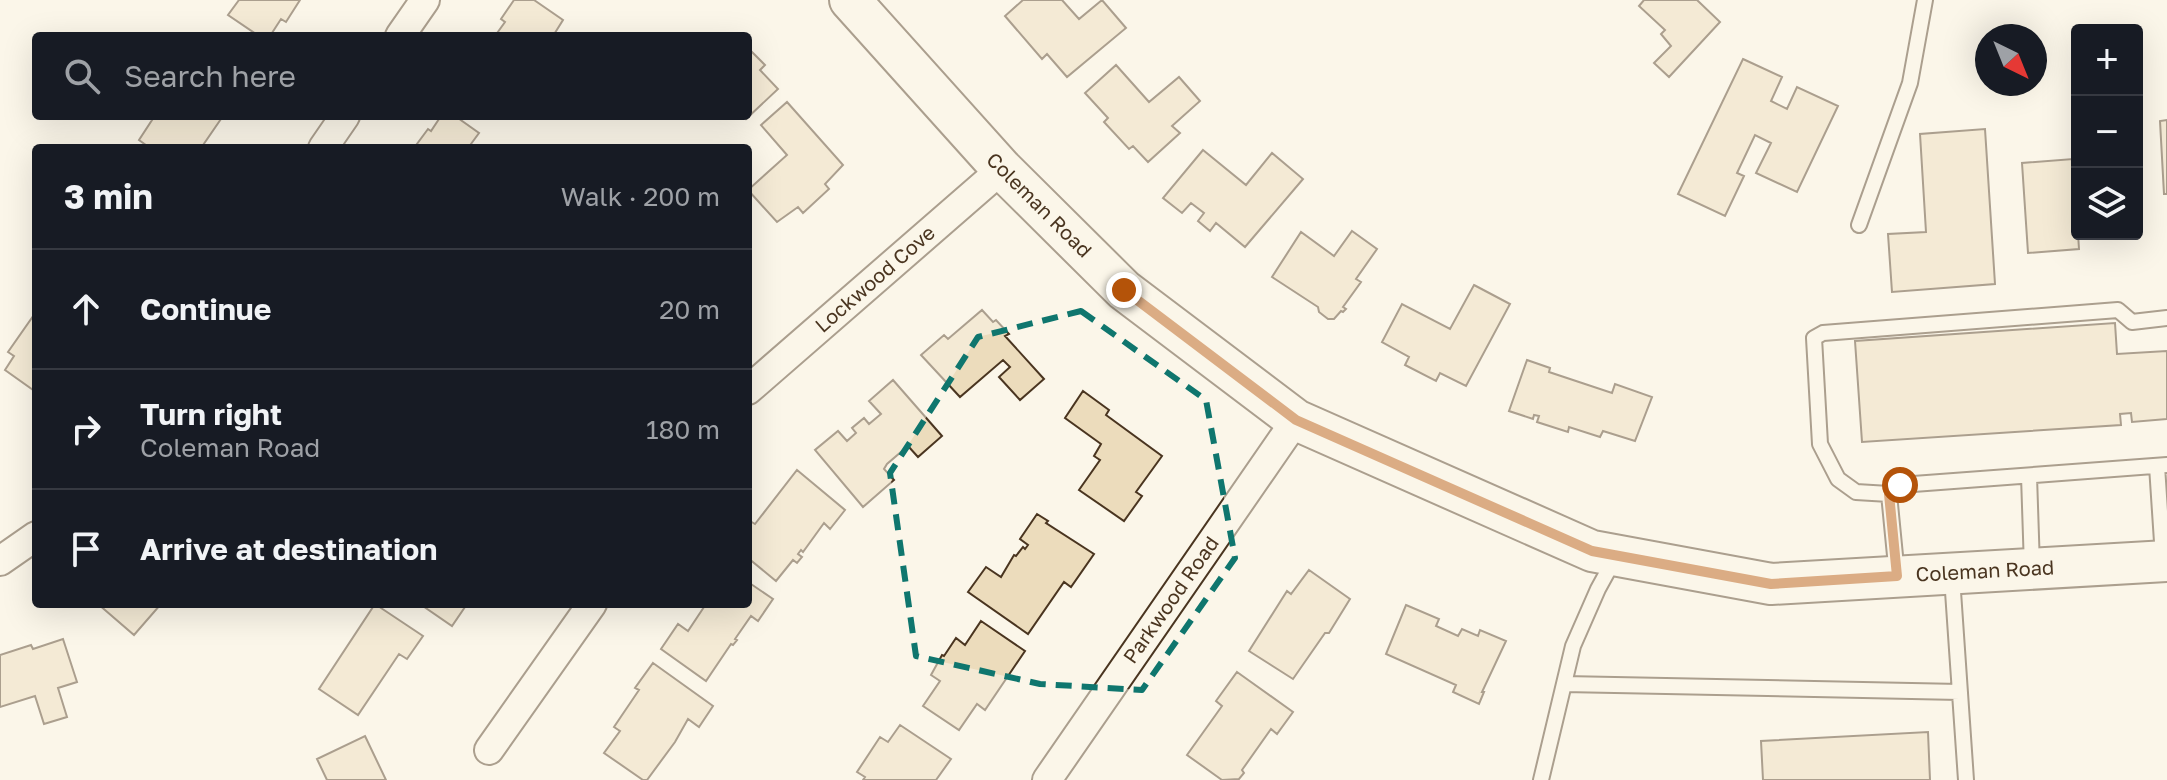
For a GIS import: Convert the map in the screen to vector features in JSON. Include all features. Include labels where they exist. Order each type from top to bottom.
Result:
[{"type":"main road","name":"Coleman Road","points":[[850,0],[1002,169],[1124,290],[1296,420],[1592,551],[1771,584],[2165,561]]},
{"type":"street","points":[[403,32],[425,0]]},
{"type":"street","points":[[326,144],[342,120]]},
{"type":"street","name":"Lockwood Cove","points":[[752,387],[1002,169]]},
{"type":"street","name":"Parkwood Road","points":[[1047,780],[1296,420]]},
{"type":"street","points":[[0,561],[32,539]]},
{"type":"street","points":[[489,750],[589,608]]},
{"type":"lane","points":[[1859,225],[1910,83],[1925,0]]},
{"type":"lane","points":[[2165,561],[2162,465],[1900,485],[1889,494],[1856,492],[1838,479],[1820,444],[1814,338],[1823,333],[2118,310],[2132,322],[2167,318]]},
{"type":"lane","points":[[2029,476],[2032,569]]},
{"type":"lane","points":[[1889,494],[1897,576]]},
{"type":"lane","points":[[1541,780],[1573,646],[1616,556]]},
{"type":"lane","points":[[1951,573],[1966,780]]},
{"type":"lane","points":[[1564,684],[1960,692]]},
{"type":"highlighted area","points":[[1081,311],[1206,400],[1235,558],[1142,690],[1040,684],[916,656],[890,473],[978,337]]},
{"type":"building","points":[[239,0],[300,0],[286,22],[281,19],[273,32],[253,32],[228,15]]},
{"type":"building","points":[[514,0],[534,0],[563,20],[556,32],[498,32],[505,22],[501,19]]},
{"type":"building","points":[[1023,0],[1062,0],[1079,19],[1102,0],[1126,28],[1067,77],[1047,54],[1042,59],[1005,16]]},
{"type":"building","points":[[1644,0],[1697,0],[1720,22],[1669,77],[1654,63],[1671,46],[1661,34],[1665,30],[1639,6]]},
{"type":"building","points":[[752,52],[765,65],[760,70],[778,89],[752,113]]},
{"type":"building","points":[[1743,59],[1782,77],[1771,101],[1787,109],[1797,87],[1838,106],[1797,192],[1756,173],[1771,143],[1755,135],[1737,173],[1744,176],[1725,216],[1678,194]]},
{"type":"building","points":[[1116,65],[1149,102],[1179,77],[1200,101],[1172,126],[1180,133],[1148,162],[1133,146],[1129,149],[1104,122],[1108,118],[1085,93]]},
{"type":"building","points":[[787,102],[843,165],[825,184],[829,189],[803,213],[798,207],[777,222],[752,194],[752,186],[787,155],[761,125]]},
{"type":"building","points":[[152,120],[220,120],[204,144],[144,144],[139,140]]},
{"type":"building","points":[[438,120],[461,120],[479,133],[471,144],[417,144],[428,129],[431,131]]},
{"type":"building","points":[[2167,120],[2167,194],[2164,194],[2160,121]]},
{"type":"building","points":[[1985,129],[1995,284],[1892,292],[1888,234],[1926,232],[1920,134]]},
{"type":"building","points":[[1203,150],[1246,185],[1272,153],[1303,179],[1245,247],[1216,223],[1210,231],[1198,221],[1204,213],[1191,203],[1182,213],[1163,198]]},
{"type":"building","points":[[2071,159],[2071,240],[2078,240],[2079,249],[2028,253],[2022,163]]},
{"type":"building","points":[[1352,231],[1377,249],[1356,279],[1361,282],[1343,307],[1346,309],[1334,319],[1328,319],[1319,312],[1318,307],[1272,277],[1301,232],[1334,256]]},
{"type":"building","points":[[1474,285],[1510,304],[1466,386],[1440,373],[1436,381],[1405,365],[1409,357],[1382,342],[1402,304],[1450,329]]},
{"type":"building","points":[[982,310],[1009,334],[1005,336],[1044,379],[1020,400],[999,377],[1010,367],[1003,360],[960,397],[921,355],[944,335],[948,339]]},
{"type":"building","points":[[32,318],[32,389],[5,370],[14,356],[8,352]]},
{"type":"building","points":[[2115,323],[2117,354],[2167,351],[2167,419],[2132,422],[2131,413],[2120,414],[2121,425],[1862,442],[1855,341]]},
{"type":"building","points":[[1527,360],[1550,368],[1549,372],[1612,393],[1615,384],[1652,397],[1635,441],[1603,431],[1600,437],[1569,427],[1568,432],[1537,422],[1539,416],[1534,415],[1533,419],[1509,411]]},
{"type":"building","points":[[893,380],[942,436],[918,457],[908,446],[887,464],[884,469],[894,480],[863,507],[815,450],[838,431],[847,441],[856,433],[852,428],[864,418],[869,424],[881,414],[869,401]]},
{"type":"building","points":[[1083,391],[1109,410],[1106,415],[1162,456],[1136,492],[1142,496],[1124,521],[1079,490],[1100,460],[1094,456],[1101,444],[1065,418]]},
{"type":"building","points":[[797,470],[845,510],[830,529],[824,523],[803,552],[801,550],[798,554],[802,557],[797,563],[793,560],[776,581],[752,561],[752,522],[755,524]]},
{"type":"building","points":[[1037,514],[1094,554],[1071,587],[1064,582],[1028,634],[968,592],[986,567],[1001,577],[1014,555],[1028,545],[1020,539]]},
{"type":"building","points":[[1309,570],[1350,599],[1329,633],[1325,633],[1293,679],[1249,651],[1287,591],[1291,594]]},
{"type":"building","points":[[752,585],[773,599],[758,621],[751,616],[706,681],[661,649],[678,624],[688,631],[703,608],[752,608]]},
{"type":"building","points":[[1406,605],[1439,619],[1436,626],[1458,636],[1462,629],[1478,636],[1480,630],[1506,641],[1479,704],[1453,692],[1456,685],[1386,654]]},
{"type":"building","points":[[103,608],[158,608],[134,635]]},
{"type":"building","points":[[372,608],[381,608],[423,636],[407,659],[399,654],[358,715],[319,689]]},
{"type":"building","points":[[426,608],[464,608],[452,626]]},
{"type":"building","points":[[981,621],[1025,651],[985,710],[977,704],[959,730],[923,706],[940,681],[931,675],[942,655],[956,638],[965,645]]},
{"type":"building","points":[[63,639],[77,682],[58,688],[67,717],[44,724],[35,696],[0,707],[0,655]]},
{"type":"building","points":[[653,663],[713,706],[699,727],[688,719],[647,780],[643,780],[604,753],[620,731],[614,727],[639,690],[635,688]]},
{"type":"building","points":[[1237,672],[1293,712],[1277,734],[1271,729],[1239,779],[1222,780],[1187,755],[1222,706],[1216,701]]},
{"type":"building","points":[[900,725],[951,759],[936,780],[863,780],[865,777],[857,772],[880,737],[888,742]]},
{"type":"building","points":[[1928,732],[1930,780],[1763,780],[1761,741]]},
{"type":"building","points":[[365,736],[386,780],[327,780],[317,759]]},
{"type":"route","points":[[1124,290],[1296,420],[1592,551],[1771,584],[1897,576],[1889,494],[1900,485]]}]
